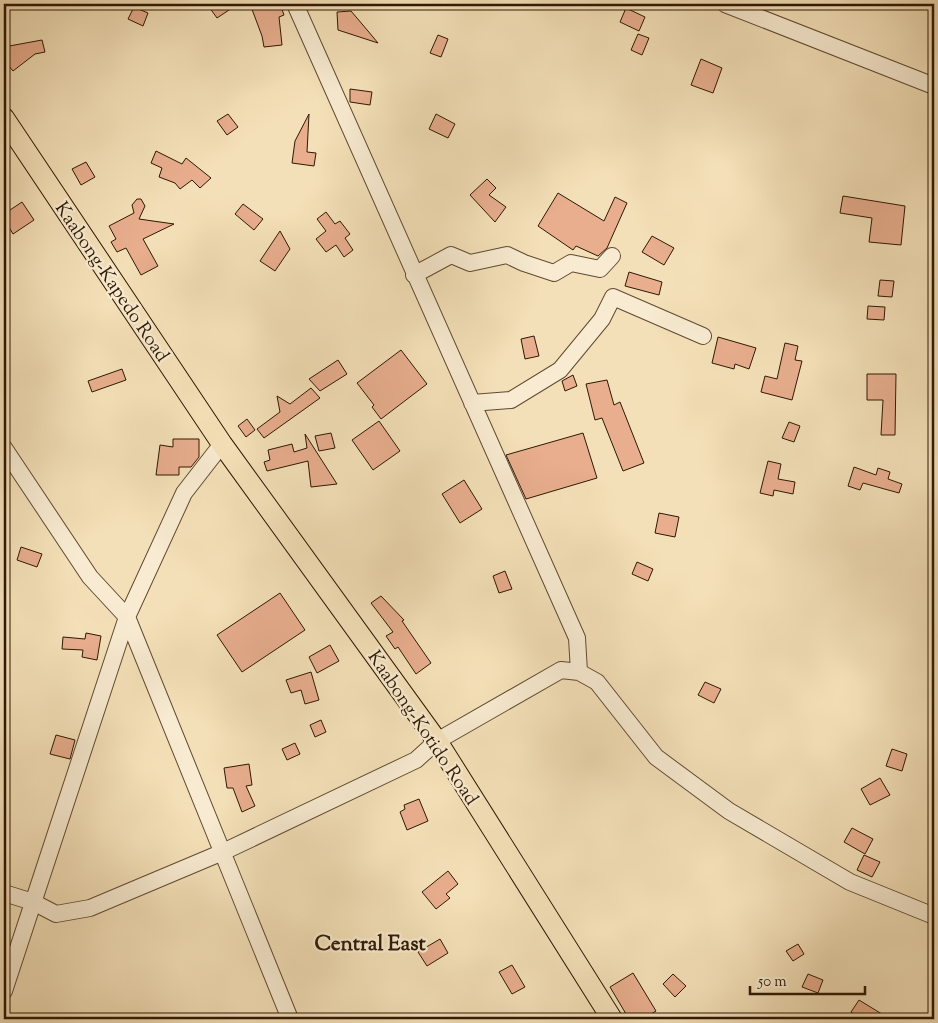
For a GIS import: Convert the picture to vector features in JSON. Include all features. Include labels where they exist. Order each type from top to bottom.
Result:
[{"type":"main road","name":"Kaabong-Kapedo Road","points":[[4,118],[222,444]]},
{"type":"main road","name":"Kaabong-Kotido Road","points":[[222,444],[437,741],[612,1019]]},
{"type":"street","points":[[295,4],[577,638],[579,672]]},
{"type":"street","points":[[725,4],[934,86]]},
{"type":"street","points":[[414,274],[451,255],[470,262],[507,254],[524,264],[554,273],[571,263],[600,269],[612,256]]},
{"type":"street","points":[[472,403],[511,400],[560,370],[602,319],[613,298],[703,336]]},
{"type":"street","points":[[4,991],[127,617],[184,493],[222,444]]},
{"type":"street","points":[[4,448],[90,577],[127,617],[290,1019]]},
{"type":"street","points":[[4,893],[33,902],[56,914],[90,908],[223,852],[416,760],[437,741],[561,670],[579,672],[597,682],[656,757],[729,812],[850,882],[934,916]]},
{"type":"building","points":[[207,4],[238,4],[217,18]]},
{"type":"building","points":[[250,4],[280,4],[284,15],[279,17],[282,45],[264,47],[262,36]]},
{"type":"building","points":[[134,7],[148,13],[143,26],[128,19]]},
{"type":"building","points":[[626,8],[645,17],[639,31],[620,22]]},
{"type":"building","points":[[351,11],[378,43],[338,30],[337,12]]},
{"type":"building","points":[[638,34],[649,38],[642,55],[631,50]]},
{"type":"building","points":[[438,35],[448,39],[441,57],[430,53]]},
{"type":"building","points":[[42,40],[45,52],[35,54],[13,71],[4,60],[4,47]]},
{"type":"building","points":[[701,59],[722,68],[713,93],[691,85]]},
{"type":"building","points":[[350,89],[372,92],[370,105],[350,102]]},
{"type":"building","points":[[228,114],[238,127],[227,135],[217,121]]},
{"type":"building","points":[[309,114],[307,152],[316,153],[314,166],[292,163],[295,141]]},
{"type":"building","points":[[436,114],[455,124],[448,138],[429,129]]},
{"type":"building","points":[[156,151],[182,164],[186,158],[211,178],[200,188],[192,180],[180,189],[175,183],[159,177],[162,168],[151,163]]},
{"type":"building","points":[[86,162],[95,177],[81,185],[72,169]]},
{"type":"building","points":[[487,179],[496,188],[489,195],[506,207],[495,222],[470,195]]},
{"type":"building","points":[[558,193],[604,221],[615,197],[627,203],[607,248],[598,256],[576,246],[573,250],[538,226]]},
{"type":"building","points":[[843,196],[905,206],[901,245],[869,242],[872,218],[840,213]]},
{"type":"building","points":[[137,199],[141,199],[145,206],[139,219],[174,224],[143,239],[158,266],[141,275],[126,248],[117,252],[111,242],[116,239],[109,226],[134,213],[132,205]]},
{"type":"building","points":[[22,202],[34,220],[13,234],[4,219],[4,214]]},
{"type":"building","points":[[243,204],[263,219],[254,230],[235,214]]},
{"type":"building","points":[[326,212],[335,224],[340,221],[350,234],[345,238],[353,250],[344,257],[336,245],[326,252],[316,239],[326,231],[317,219]]},
{"type":"building","points":[[280,231],[290,249],[275,271],[260,261]]},
{"type":"building","points":[[652,236],[674,248],[664,265],[642,252]]},
{"type":"building","points":[[629,272],[662,282],[659,295],[625,286]]},
{"type":"building","points":[[880,280],[894,281],[892,297],[878,296]]},
{"type":"building","points":[[868,306],[885,307],[884,320],[867,319]]},
{"type":"building","points":[[534,336],[539,356],[525,359],[521,339]]},
{"type":"building","points":[[718,337],[756,348],[749,369],[735,364],[734,369],[712,363]]},
{"type":"building","points":[[785,343],[798,346],[795,360],[802,361],[792,400],[761,392],[765,376],[777,379]]},
{"type":"building","points":[[401,350],[427,384],[381,419],[372,407],[374,405],[357,383]]},
{"type":"building","points":[[338,360],[347,374],[320,391],[309,379]]},
{"type":"building","points":[[122,369],[126,380],[92,392],[88,381]]},
{"type":"building","points":[[867,374],[896,374],[895,435],[881,435],[883,400],[867,400]]},
{"type":"building","points":[[573,375],[577,386],[565,391],[562,381]]},
{"type":"building","points":[[607,380],[614,405],[620,402],[644,463],[623,471],[602,418],[595,420],[586,384]]},
{"type":"building","points":[[311,388],[320,398],[264,438],[257,429],[280,412],[277,396],[290,404]]},
{"type":"building","points":[[247,419],[255,430],[246,437],[238,426]]},
{"type":"building","points":[[379,421],[400,451],[373,470],[352,440]]},
{"type":"building","points":[[789,422],[800,426],[794,442],[782,438]]},
{"type":"building","points":[[331,433],[335,448],[319,451],[315,436]]},
{"type":"building","points":[[583,433],[597,478],[526,499],[506,455]]},
{"type":"building","points":[[305,434],[337,484],[311,487],[308,461],[267,471],[264,462],[270,460],[268,450],[292,444],[294,452],[307,448]]},
{"type":"building","points":[[173,439],[199,439],[199,457],[191,467],[179,467],[179,475],[156,475],[160,445],[173,447]]},
{"type":"building","points":[[768,461],[781,464],[778,479],[795,482],[793,494],[774,490],[773,496],[760,493]]},
{"type":"building","points":[[854,467],[876,475],[878,468],[890,472],[888,479],[902,484],[899,493],[863,483],[860,490],[848,486]]},
{"type":"building","points":[[464,480],[482,509],[460,523],[442,494]]},
{"type":"building","points":[[659,513],[679,517],[675,537],[655,533]]},
{"type":"building","points":[[21,547],[42,554],[37,567],[17,560]]},
{"type":"building","points":[[637,562],[653,569],[648,581],[632,574]]},
{"type":"building","points":[[505,571],[512,589],[499,593],[493,576]]},
{"type":"building","points":[[280,593],[305,630],[242,672],[217,635]]},
{"type":"building","points":[[381,596],[404,620],[402,621],[431,663],[416,674],[398,647],[395,649],[386,636],[393,632],[371,603]]},
{"type":"building","points":[[86,633],[101,636],[97,660],[82,657],[83,650],[62,649],[63,637],[85,639]]},
{"type":"building","points":[[330,645],[339,661],[317,673],[309,657]]},
{"type":"building","points":[[311,672],[319,700],[305,704],[301,690],[291,693],[286,680]]},
{"type":"building","points":[[705,682],[721,689],[714,703],[698,695]]},
{"type":"building","points":[[321,720],[326,732],[315,737],[310,725]]},
{"type":"building","points":[[56,735],[75,740],[70,759],[50,754]]},
{"type":"building","points":[[295,743],[300,754],[287,760],[282,749]]},
{"type":"building","points":[[892,749],[907,754],[902,771],[886,766]]},
{"type":"building","points":[[249,764],[252,785],[246,786],[255,806],[242,812],[233,788],[227,788],[224,768]]},
{"type":"building","points":[[880,778],[890,795],[870,805],[861,789]]},
{"type":"building","points":[[419,799],[428,821],[407,830],[400,812],[405,809],[404,805]]},
{"type":"building","points":[[852,828],[873,839],[865,854],[844,842]]},
{"type":"building","points":[[864,855],[880,862],[872,877],[857,870]]},
{"type":"building","points":[[448,871],[458,884],[446,894],[450,898],[436,909],[422,892]]},
{"type":"building","points":[[440,939],[448,953],[427,966],[418,952]]},
{"type":"building","points":[[798,944],[804,954],[793,961],[786,951]]},
{"type":"building","points":[[512,965],[525,987],[512,994],[499,972]]},
{"type":"building","points":[[633,973],[656,1011],[643,1019],[629,1019],[610,987]]},
{"type":"building","points":[[673,974],[686,986],[675,997],[663,984]]},
{"type":"building","points":[[808,974],[823,980],[818,993],[802,987]]},
{"type":"building","points":[[859,1000],[890,1019],[863,1019],[851,1012]]},
{"type":"district","name":"Central East","points":[[370,943]]}]
